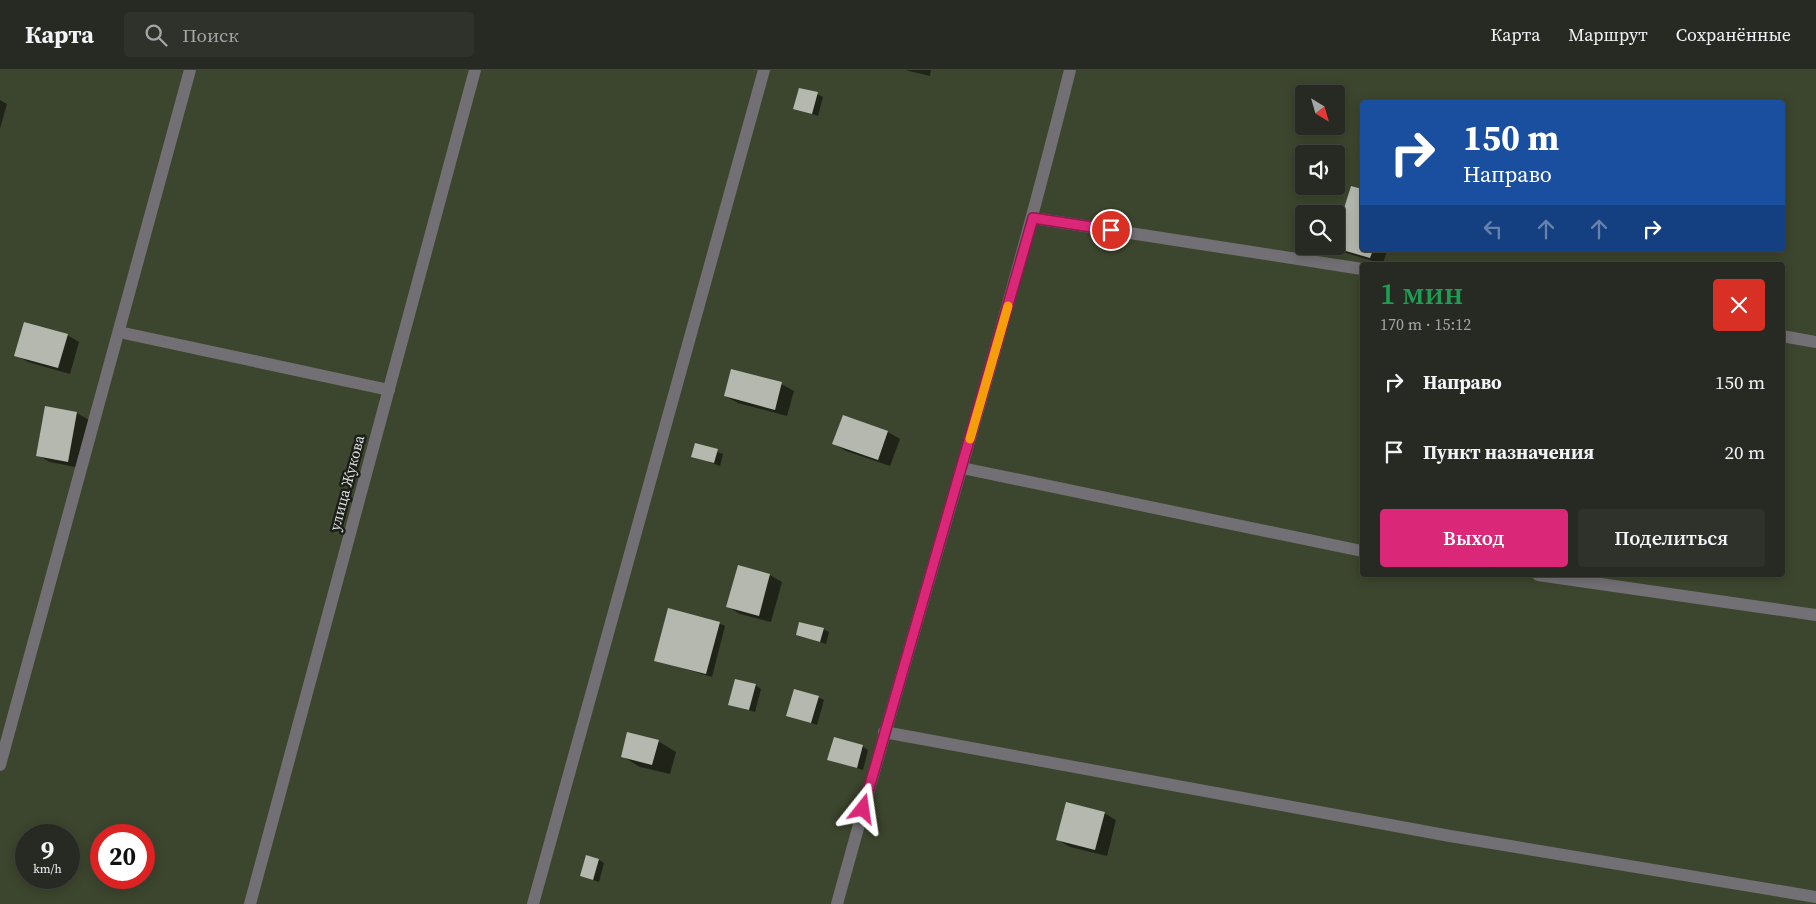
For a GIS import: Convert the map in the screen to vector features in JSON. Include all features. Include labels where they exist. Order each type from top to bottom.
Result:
[{"type":"lane","points":[[0,765],[190,70]]},
{"type":"lane","name":"улица Жукова","points":[[250,904],[476,70]]},
{"type":"lane","points":[[533,904],[764,70]]},
{"type":"lane","points":[[836,904],[1033,218],[1070,70]]},
{"type":"lane","points":[[1033,218],[1360,270]]},
{"type":"lane","points":[[119,332],[389,390]]},
{"type":"lane","points":[[1785,337],[1816,342]]},
{"type":"lane","points":[[962,468],[1360,551]]},
{"type":"lane","points":[[1552,577],[1816,615]]},
{"type":"lane","points":[[884,732],[1450,836],[1816,897]]},
{"type":"green space","points":[[0,70],[1816,70],[1816,904],[0,904]]},
{"type":"building","points":[[799,88],[818,92],[812,114],[793,109]]},
{"type":"building","points":[[1351,186],[1360,188],[1360,252],[1372,252],[1370,258],[1345,251],[1345,205]]},
{"type":"building","points":[[24,322],[68,334],[58,368],[14,356]]},
{"type":"building","points":[[731,369],[782,382],[775,410],[724,396]]},
{"type":"building","points":[[45,406],[77,412],[68,462],[36,456]]},
{"type":"building","points":[[843,415],[888,431],[878,460],[832,444]]},
{"type":"building","points":[[695,443],[718,449],[714,463],[691,457]]},
{"type":"building","points":[[738,565],[770,574],[759,616],[726,607]]},
{"type":"building","points":[[668,608],[720,622],[706,674],[654,661]]},
{"type":"building","points":[[799,622],[824,628],[820,642],[796,635]]},
{"type":"building","points":[[735,679],[756,684],[749,710],[728,705]]},
{"type":"building","points":[[794,689],[819,696],[811,723],[786,716]]},
{"type":"building","points":[[627,732],[659,740],[652,765],[621,757]]},
{"type":"building","points":[[834,737],[863,745],[857,768],[827,760]]},
{"type":"building","points":[[1066,802],[1105,812],[1095,850],[1056,840]]},
{"type":"building","points":[[586,855],[599,859],[593,880],[580,876]]},
{"type":"slow traffic","points":[[970,439],[1008,306]]},
{"type":"route","points":[[863,809],[1033,218],[1111,230]]}]
